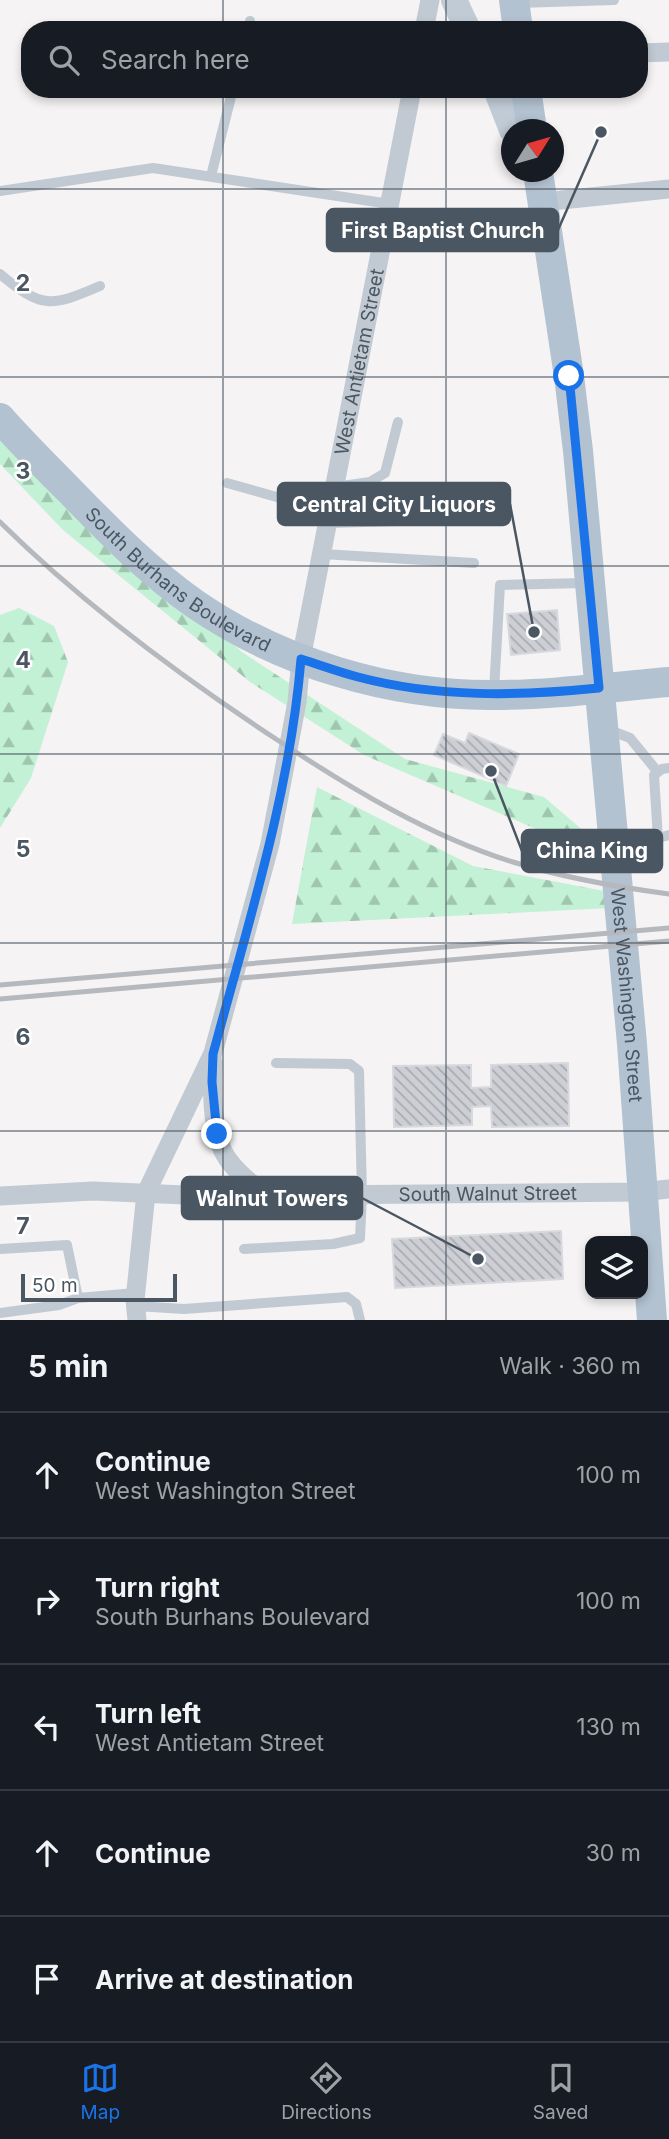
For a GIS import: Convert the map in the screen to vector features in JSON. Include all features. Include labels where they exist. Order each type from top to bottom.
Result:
[{"type":"main road","points":[[527,98],[530,119]]},
{"type":"main road","points":[[539,182],[542,202]]},
{"type":"main road","name":"West Washington Street","points":[[542,202],[571,388],[632,1044],[655,1191],[652,1320]]},
{"type":"main road","name":"South Burhans Boulevard","points":[[0,418],[145,565],[195,604],[231,626],[301,659],[358,677],[408,687],[493,695],[669,682]]},
{"type":"street","points":[[426,21],[430,0]]},
{"type":"street","points":[[454,0],[464,21]]},
{"type":"street","points":[[648,53],[669,52]]},
{"type":"street","name":"West Antietam Street","points":[[136,1306],[146,1193],[213,1054],[270,844],[298,702],[301,659],[410,98]]},
{"type":"street","points":[[500,98],[508,119]]},
{"type":"street","name":"West Washington Street","points":[[532,182],[542,202]]},
{"type":"street","points":[[542,202],[669,189]]},
{"type":"street","points":[[213,1054],[212,1082],[217,1134],[225,1156],[266,1195]]},
{"type":"street","name":"South Walnut Street","points":[[0,1196],[93,1191],[362,1195],[655,1191]]},
{"type":"lane","points":[[516,11],[614,0]]},
{"type":"lane","points":[[211,176],[231,98]]},
{"type":"lane","points":[[0,191],[142,169],[170,169],[390,204]]},
{"type":"lane","points":[[0,274],[23,293],[37,300],[53,302],[66,301],[100,286]]},
{"type":"lane","points":[[335,487],[370,482],[385,473],[398,422]]},
{"type":"lane","points":[[227,483],[329,518],[436,520]]},
{"type":"lane","points":[[322,554],[474,564]]},
{"type":"lane","points":[[493,695],[500,585],[590,583]]},
{"type":"lane","points":[[603,728],[630,738],[657,771]]},
{"type":"lane","points":[[658,839],[654,775],[657,771],[669,768]]},
{"type":"lane","points":[[614,845],[669,835]]},
{"type":"lane","points":[[244,1249],[333,1244],[360,1238],[362,1195],[359,1071],[350,1063],[276,1063]]},
{"type":"lane","points":[[0,1250],[67,1244],[78,1298]]},
{"type":"lane","points":[[0,1313],[60,1305],[78,1298],[184,1309],[347,1297],[356,1304],[360,1320]]},
{"type":"green space","points":[[0,429],[25,455],[242,652],[405,759],[544,797],[586,833],[550,835],[364,755],[250,682],[63,530],[0,464]]},
{"type":"green space","points":[[19,608],[54,626],[68,662],[31,778],[0,828],[0,615]]},
{"type":"green space","points":[[317,787],[473,866],[610,892],[610,908],[292,924]]},
{"type":"building","points":[[557,610],[560,650],[511,655],[507,614]]},
{"type":"building","points":[[469,733],[519,754],[506,786],[434,755],[443,734],[465,743]]},
{"type":"building","points":[[568,1063],[569,1126],[492,1127],[491,1106],[472,1107],[472,1125],[394,1127],[393,1066],[471,1065],[471,1088],[491,1087],[491,1065]]},
{"type":"building","points":[[561,1231],[563,1279],[395,1288],[392,1239]]},
{"type":"railway","points":[[0,522],[99,611],[169,665],[306,759],[392,810],[482,852],[513,862],[552,873],[669,894]]},
{"type":"railway","points":[[0,985],[669,928]]},
{"type":"railway","points":[[0,999],[669,941]]},
{"type":"place","name":"First Baptist Church","points":[[601,132]]},
{"type":"place","name":"Central City Liquors","points":[[534,632]]},
{"type":"place","name":"China King","points":[[491,771]]},
{"type":"place","name":"Walnut Towers","points":[[478,1259]]},
{"type":"route","points":[[217,1134],[212,1082],[213,1054],[270,844],[298,702],[301,659],[358,677],[421,690],[493,695],[599,688],[569,376]]}]
